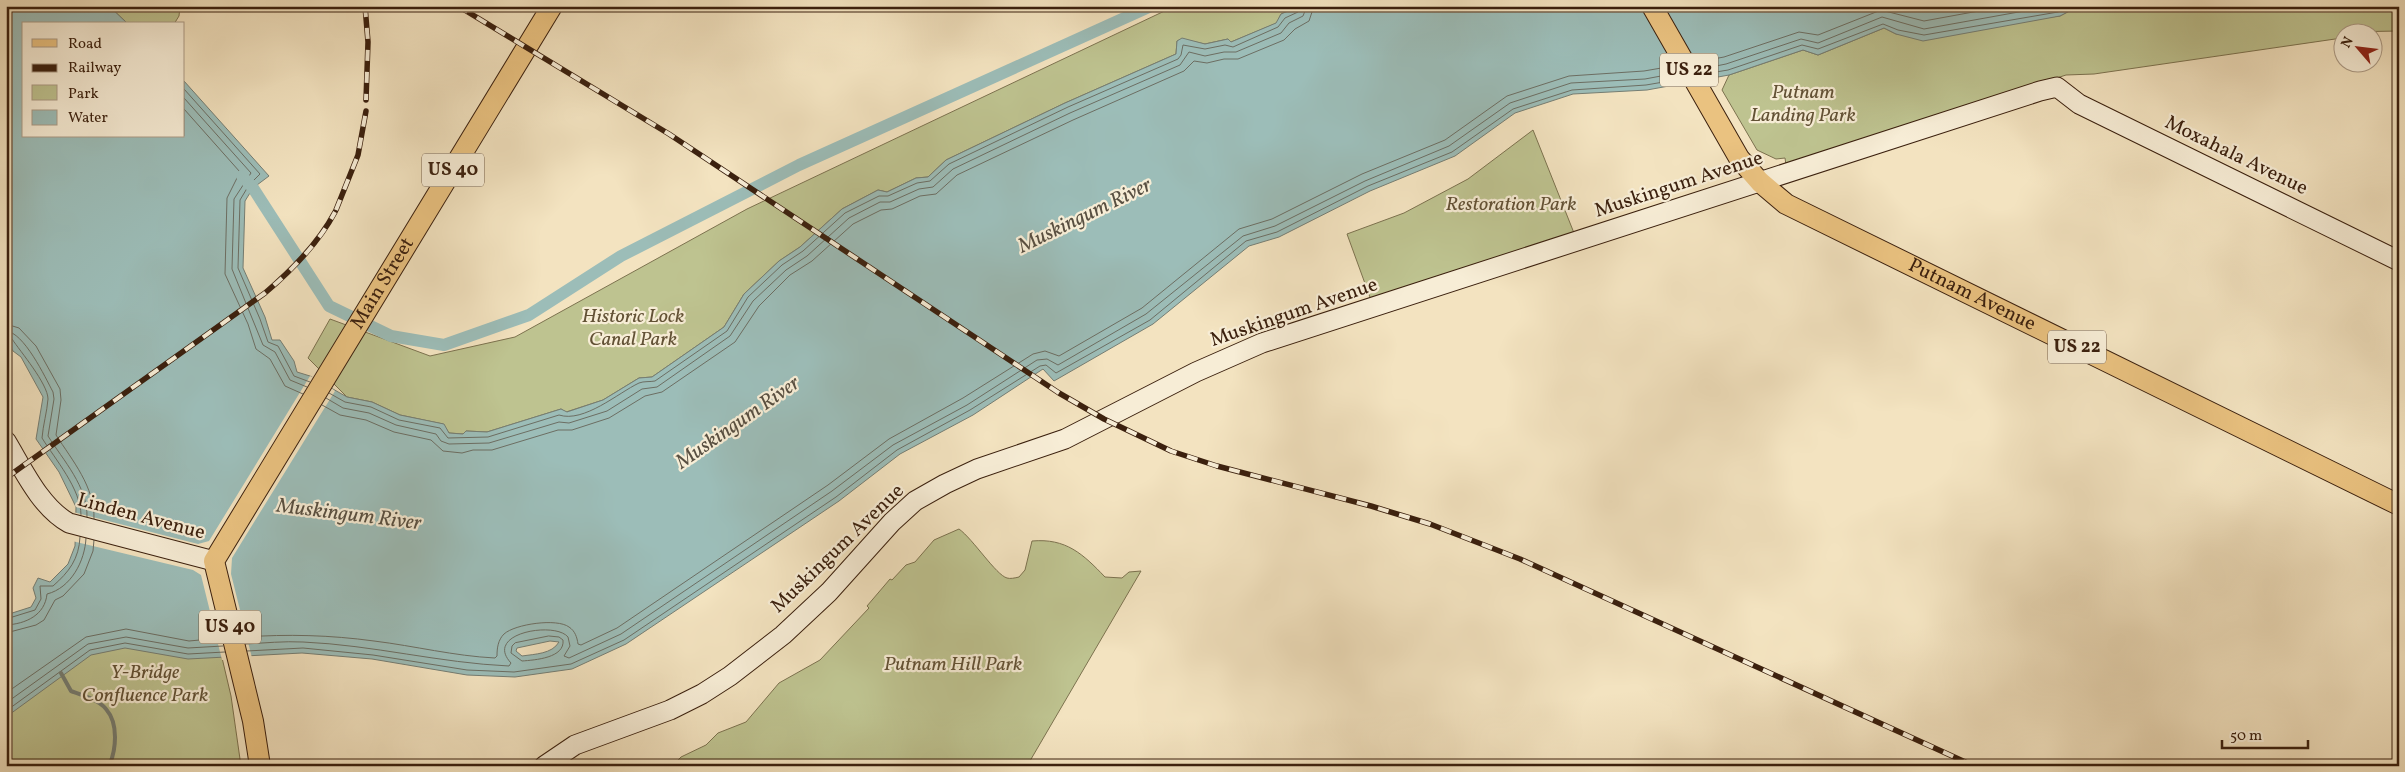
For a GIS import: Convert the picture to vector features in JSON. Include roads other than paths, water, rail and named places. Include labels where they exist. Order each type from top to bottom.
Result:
[{"type":"main road","name":"Main Street","points":[[214,561],[552,6]]},
{"type":"main road","name":"Putnam Avenue","points":[[1652,6],[1740,158],[1760,182],[1786,204],[2399,505]]},
{"type":"main road","name":"US 40","points":[[214,561],[246,694],[260,766]]},
{"type":"street","name":"Muskingum Avenue","points":[[544,766],[575,744],[670,710],[702,694],[730,676],[783,635],[829,592],[892,522],[915,501],[977,469],[1065,439],[1196,372],[1262,343],[2057,87]]},
{"type":"street","name":"Moxahala Avenue","points":[[2057,87],[2079,104],[2399,261]]},
{"type":"street","name":"Linden Avenue","points":[[6,441],[40,495],[57,517],[69,523],[214,561]]},
{"type":"water","points":[[6,6],[109,6],[126,22],[22,22],[22,138],[185,138],[185,82],[269,176],[253,188],[245,201],[243,268],[265,317],[272,340],[280,340],[294,361],[297,372],[310,376],[347,397],[372,402],[400,415],[444,424],[449,433],[463,434],[466,431],[487,432],[561,409],[567,412],[603,400],[639,378],[652,377],[724,327],[744,294],[779,261],[800,247],[842,209],[878,190],[887,192],[916,178],[928,177],[946,160],[1065,103],[1176,54],[1177,41],[1182,38],[1205,44],[1228,39],[1231,42],[1276,23],[1281,14],[1300,6],[2079,6],[2060,16],[1923,41],[1896,34],[1884,28],[1818,55],[1803,50],[1729,75],[1647,90],[1573,94],[1515,113],[1455,156],[1370,191],[1279,237],[1249,246],[1153,324],[1054,381],[1043,369],[973,415],[900,454],[839,501],[626,644],[572,669],[515,677],[467,675],[372,659],[302,653],[188,659],[125,648],[91,655],[6,717],[6,615],[31,607],[36,598],[33,588],[38,578],[50,582],[68,564],[75,546],[76,507],[59,472],[36,439],[43,397],[21,357],[13,351],[6,339]],"holes":[[[550,641],[559,642],[556,646],[538,654],[522,656],[516,651],[517,648]]]},
{"type":"waterway","name":"Muskingum River","points":[[242,176],[253,188],[329,306],[391,336],[444,345],[529,315],[621,256],[799,165],[1151,6]]},
{"type":"waterway","points":[[61,673],[71,691],[99,703],[110,715],[115,729],[115,745],[109,766]]},
{"type":"railway","points":[[365,6],[368,42],[366,100]]},
{"type":"railway","points":[[458,6],[669,134],[1059,393],[1104,419],[1171,451],[1217,466],[1371,506],[1430,524],[1520,559],[1974,766]]},
{"type":"railway","points":[[336,210],[358,155],[366,111]]},
{"type":"railway","points":[[6,478],[265,293],[304,256],[321,235],[335,212]]},
{"type":"park label","name":"Putnam Landing Park","points":[[1803,104]]},
{"type":"park label","name":"Restoration Park","points":[[1511,205]]},
{"type":"park label","name":"Historic Lock Canal Park","points":[[633,328]]},
{"type":"park label","name":"Putnam Hill Park","points":[[953,665]]},
{"type":"park label","name":"Y-Bridge Confluence Park","points":[[145,684]]}]
